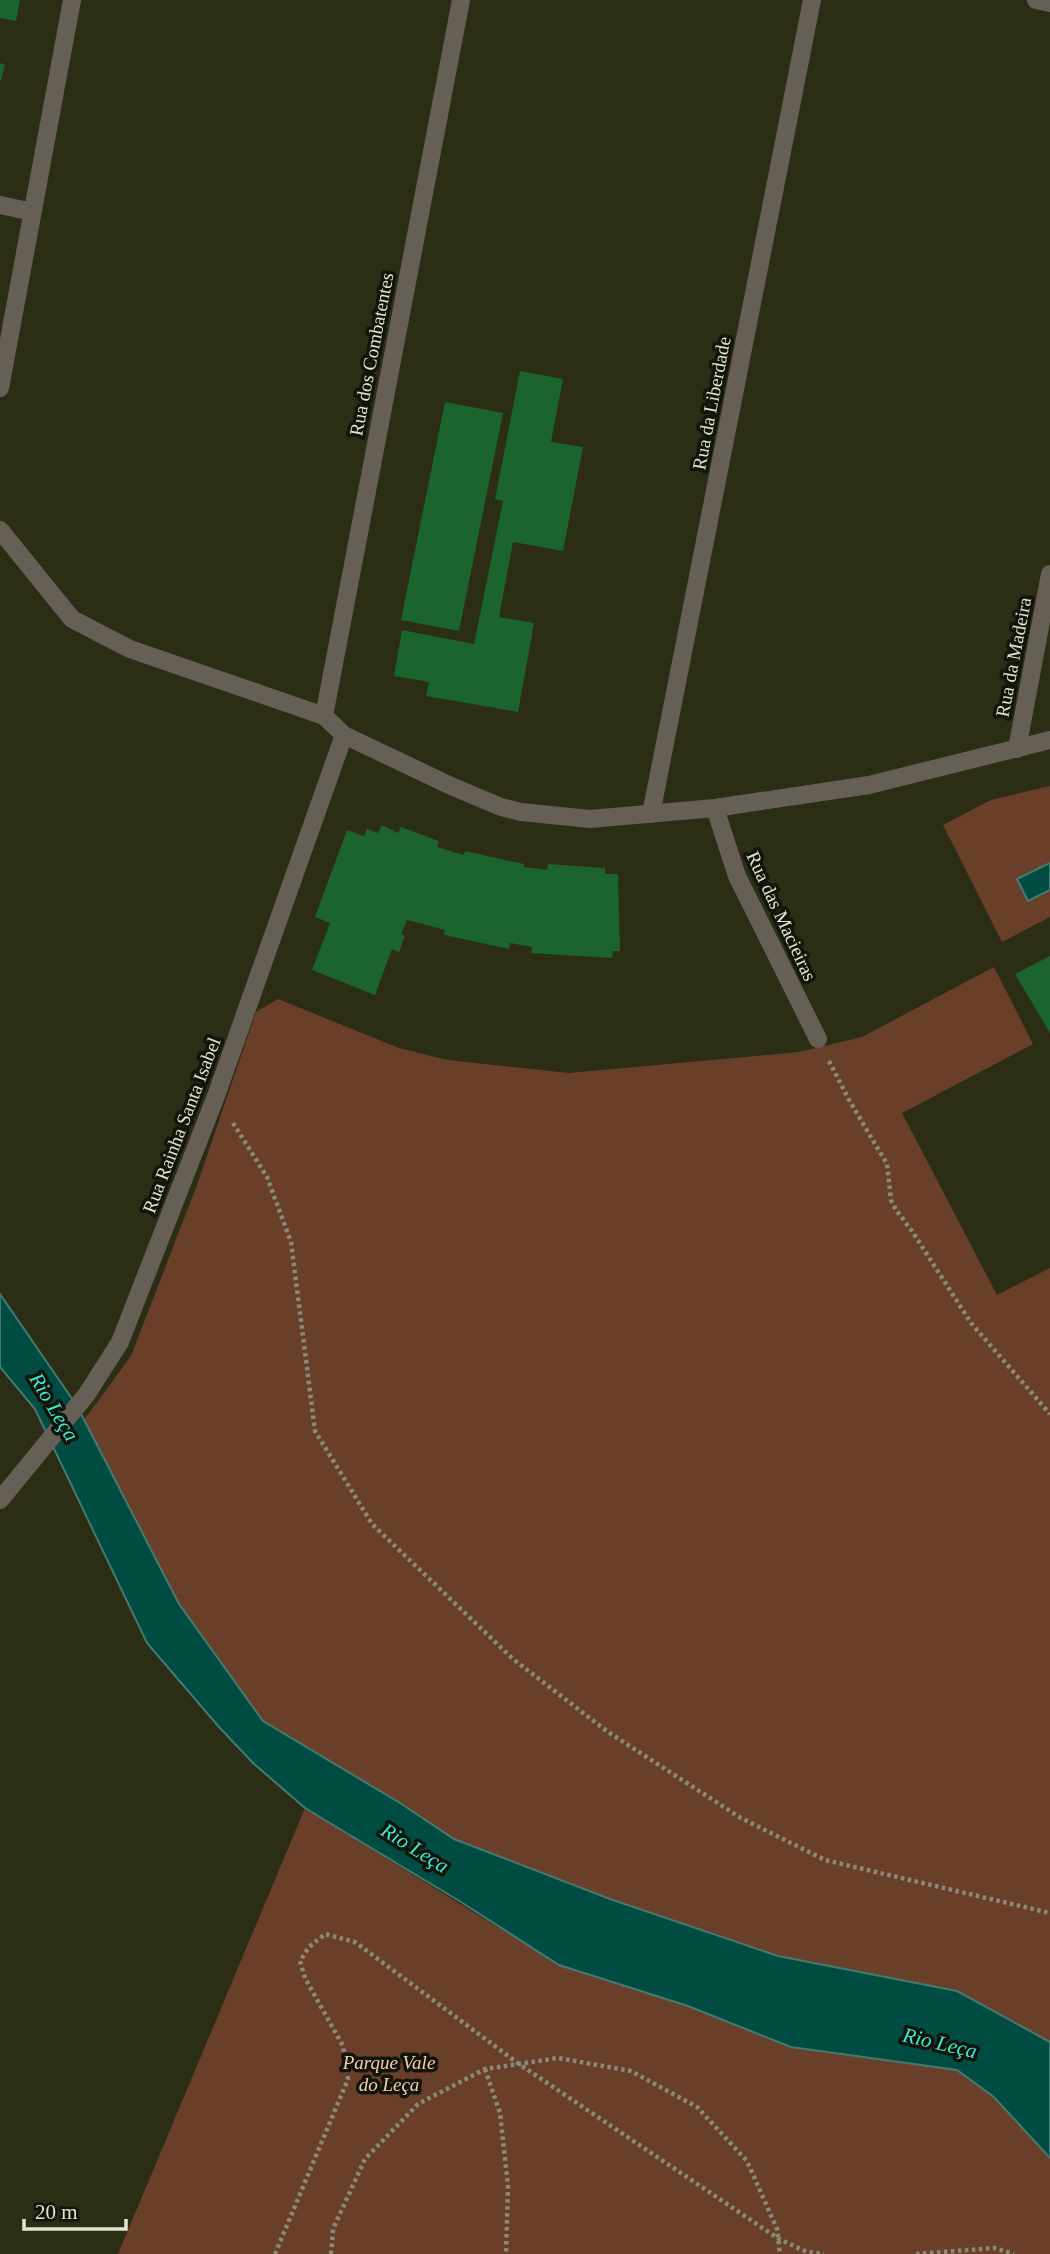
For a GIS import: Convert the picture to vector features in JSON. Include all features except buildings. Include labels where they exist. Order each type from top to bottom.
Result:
[{"type":"street","points":[[0,388],[72,0]]},
{"type":"street","name":"Rua dos Combatentes","points":[[324,716],[461,0]]},
{"type":"street","name":"Rua da Liberdade","points":[[651,814],[812,0]]},
{"type":"street","points":[[1036,0],[1050,3]]},
{"type":"street","points":[[0,205],[33,212]]},
{"type":"street","points":[[0,530],[72,619],[130,649],[324,716],[344,735],[451,786],[501,807],[521,812],[590,819],[715,808],[869,785],[1050,740]]},
{"type":"street","name":"Rua da Madeira","points":[[1017,749],[1050,574]]},
{"type":"street","name":"Rua Rainha Santa Isabel","points":[[0,1500],[87,1394],[120,1342],[216,1096],[344,735]]},
{"type":"street","name":"Rua das Macieiras","points":[[715,808],[737,876],[818,1038]]},
{"type":"path","points":[[818,1038],[849,1100],[887,1164],[891,1200],[896,1210],[971,1322],[1050,1414]]},
{"type":"path","points":[[216,1096],[267,1177],[291,1242],[315,1431],[372,1524],[513,1658],[608,1732],[741,1818],[825,1860],[1050,1913]]},
{"type":"path","points":[[275,2254],[348,2079],[343,2046],[305,1978],[300,1961],[309,1947],[325,1934],[355,1942],[519,2064],[779,2239],[807,2252],[824,2254]]},
{"type":"path","points":[[331,2254],[333,2229],[365,2159],[418,2104],[485,2069],[558,2058],[631,2071],[696,2107],[747,2161],[777,2229],[780,2254]]},
{"type":"path","points":[[485,2069],[500,2113],[508,2186],[506,2254]]},
{"type":"path","points":[[916,2254],[994,2248],[1014,2254]]},
{"type":"green space","points":[[1050,786],[1050,917],[1002,942],[943,825],[991,800]]},
{"type":"green space","points":[[994,967],[1033,1044],[902,1113],[997,1295],[1050,1268],[1050,2042],[957,1991],[778,1956],[610,1899],[454,1839],[400,1803],[263,1721],[179,1604],[84,1420],[131,1356],[197,1185],[256,1012],[278,999],[399,1048],[447,1060],[569,1073],[799,1052],[862,1037]]},
{"type":"green space","name":"Parque Vale do Leça","points":[[305,1808],[559,1965],[688,2006],[791,2047],[957,2070],[994,2097],[1050,2158],[1050,2254],[118,2254]]},
{"type":"water","points":[[1050,863],[1050,890],[1028,901],[1017,879]]},
{"type":"water","name":"Rio Leça","points":[[0,1294],[77,1406],[179,1604],[263,1721],[400,1803],[454,1839],[610,1899],[778,1956],[957,1991],[1050,2042],[1050,2158],[994,2097],[957,2070],[791,2047],[688,2006],[559,1965],[305,1808],[253,1763],[147,1643],[35,1409],[0,1367]]}]
